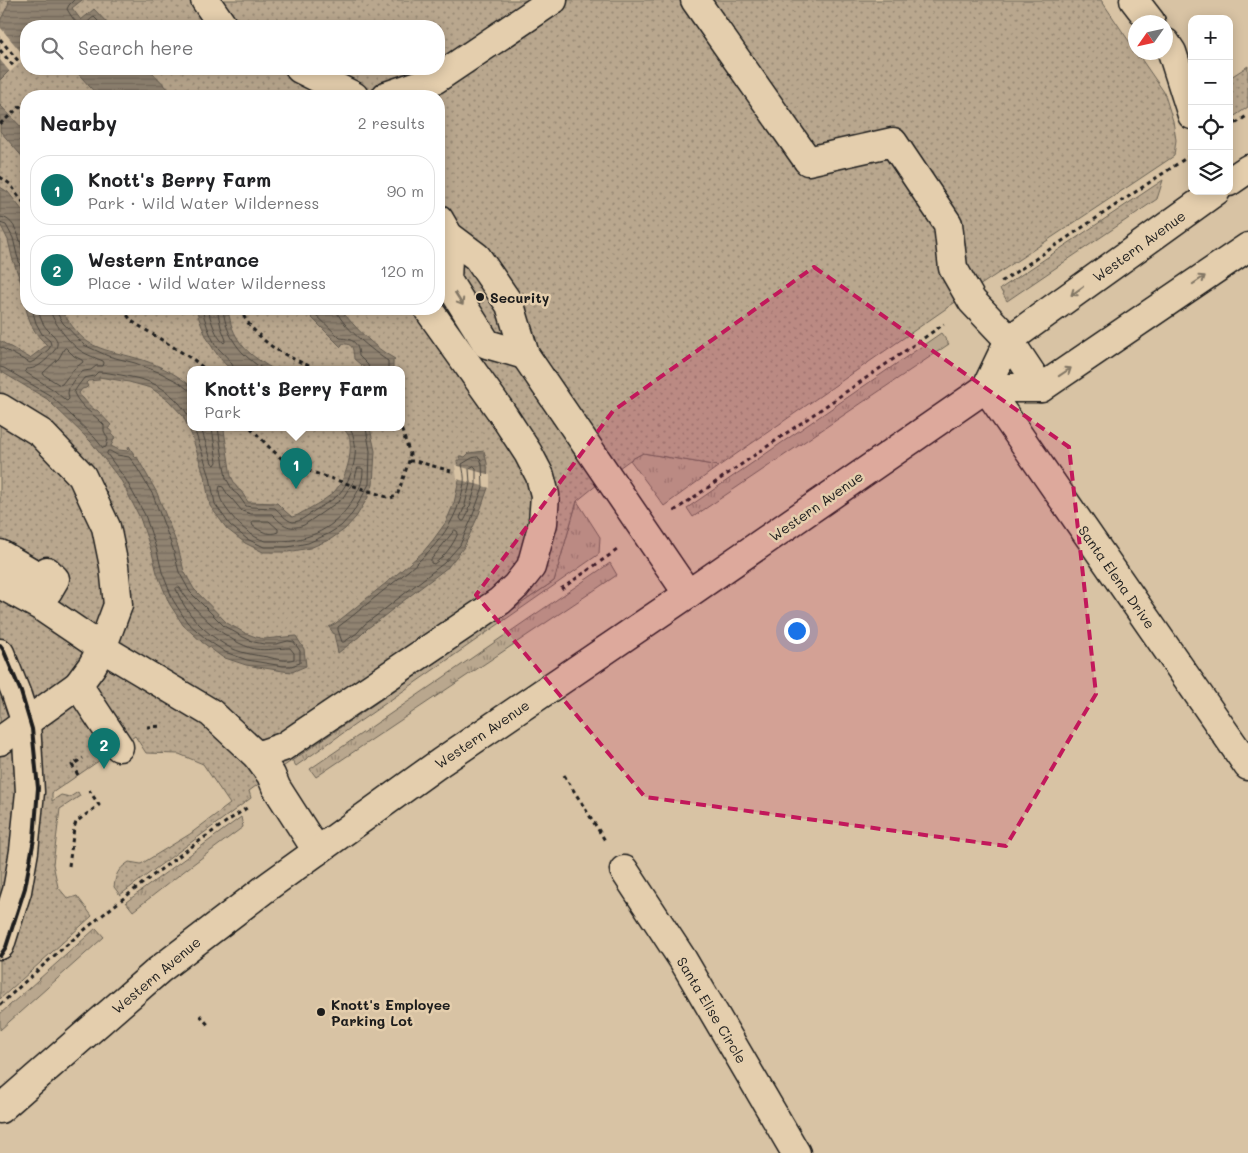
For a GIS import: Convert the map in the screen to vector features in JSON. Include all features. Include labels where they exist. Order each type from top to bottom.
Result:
[{"type":"main road","points":[[206,0],[220,20]]},
{"type":"main road","points":[[445,73],[553,0]]},
{"type":"main road","points":[[696,0],[808,161],[893,142],[948,224],[953,268],[972,301],[1009,340],[1041,388]]},
{"type":"main road","points":[[1134,0],[1146,15]]},
{"type":"main road","points":[[1173,55],[1189,105]]},
{"type":"main road","points":[[312,75],[342,90]]},
{"type":"main road","points":[[404,90],[436,79],[442,75]]},
{"type":"main road","points":[[1233,179],[1248,169]]},
{"type":"main road","name":"Western Avenue","points":[[0,1110],[159,970],[270,885],[441,762],[986,388],[1009,340],[1191,198]]},
{"type":"main road","points":[[445,235],[477,257],[510,305],[525,355],[688,594]]},
{"type":"main road","points":[[986,388],[1041,388],[1248,247]]},
{"type":"main road","points":[[445,261],[447,280],[488,344],[525,355]]},
{"type":"main road","points":[[257,756],[283,747],[500,601],[516,586],[531,567],[543,523],[545,495],[540,476],[528,453],[500,410],[432,315]]},
{"type":"main road","name":"Santa Elena Drive","points":[[986,388],[1248,766]]},
{"type":"main road","points":[[0,408],[41,433],[82,476],[106,527],[114,566],[118,605],[102,648],[78,685],[0,741]]},
{"type":"main road","points":[[0,554],[43,579],[47,571],[55,579],[48,591],[0,562]]},
{"type":"main road","points":[[0,584],[40,606],[102,648],[211,713],[257,756],[271,775],[276,787],[317,851]]},
{"type":"main road","points":[[0,653],[26,723],[30,792],[24,851],[17,891],[0,946]]},
{"type":"main road","points":[[78,685],[119,746]]},
{"type":"main road","name":"Santa Elise Circle","points":[[624,870],[683,960],[796,1153]]},
{"type":"path","points":[[0,40],[20,63]]},
{"type":"path","points":[[0,50],[15,68]]},
{"type":"path","points":[[0,124],[20,107]]},
{"type":"path","points":[[1233,125],[1248,115]]},
{"type":"path","points":[[555,593],[939,328],[972,301],[1188,157]]},
{"type":"path","points":[[0,177],[10,184],[20,198]]},
{"type":"path","points":[[127,315],[133,322],[201,366]]},
{"type":"path","points":[[243,315],[259,336],[266,342],[279,351],[311,366]]},
{"type":"path","points":[[254,431],[283,460],[300,468],[390,498],[397,496],[409,461],[410,454],[402,431]]},
{"type":"path","points":[[409,461],[451,471]]},
{"type":"path","points":[[564,775],[624,870]]},
{"type":"path","points":[[0,1005],[94,922],[185,850],[276,787]]},
{"type":"path","points":[[69,866],[76,822],[99,805],[89,790]]},
{"type":"path","points":[[200,1015],[209,1026]]},
{"type":"highlighted area","points":[[814,267],[1069,447],[1096,694],[1006,846],[645,797],[476,595],[613,411]]},
{"type":"green space","points":[[0,0],[1101,0],[1128,40],[1128,60],[1142,60],[1164,92],[1173,121],[1176,140],[1174,156],[967,294],[719,466],[643,453],[630,460],[577,501],[554,581],[271,775],[249,791],[251,798],[120,895],[114,887],[116,875],[125,865],[129,862],[141,864],[190,834],[230,804],[203,764],[179,754],[146,753],[135,736],[52,793],[52,801],[61,795],[70,797],[78,792],[80,796],[60,809],[53,864],[58,887],[68,899],[77,896],[92,916],[0,999]]},
{"type":"green space","points":[[1248,66],[1248,107],[1233,117],[1233,105],[1233,76]]},
{"type":"green space","points":[[1163,180],[1157,199],[1007,301],[1000,289]]},
{"type":"green space","points":[[941,333],[949,344],[693,517],[687,508]]},
{"type":"green space","points":[[643,453],[719,466],[664,506],[630,460]]},
{"type":"green space","points":[[577,501],[600,537],[599,554],[296,766],[292,760],[554,581]]},
{"type":"green space","points":[[610,563],[617,575],[316,777],[310,769]]},
{"type":"green space","points":[[241,817],[243,827],[133,911],[126,902]]},
{"type":"green space","points":[[96,928],[104,937],[0,1030],[0,1014]]},
{"type":"water","points":[[9,0],[82,0],[72,8],[81,20],[20,20],[20,63],[0,80],[0,21]]},
{"type":"water","points":[[94,9],[104,20],[81,20]]},
{"type":"water","points":[[79,75],[155,75],[169,90],[93,90]]},
{"type":"water","points":[[0,105],[20,126],[20,154],[0,131]]},
{"type":"water","points":[[0,187],[8,192],[20,207],[20,280],[8,240],[0,224]]},
{"type":"water","points":[[28,315],[65,315],[76,331],[93,345],[158,366],[187,383],[187,425],[183,416],[168,400],[151,388],[99,377],[99,380],[88,381],[86,383],[88,386],[79,393],[111,425],[108,429],[112,431],[112,435],[115,437],[111,446],[119,450],[128,451],[129,446],[137,457],[157,493],[178,547],[184,571],[194,589],[227,623],[245,633],[264,639],[296,636],[304,649],[306,666],[292,672],[246,665],[222,657],[183,625],[169,603],[157,573],[140,518],[122,482],[91,442],[47,399],[0,371],[0,341],[30,358],[47,345],[39,337]]},
{"type":"water","points":[[198,315],[229,315],[238,340],[248,352],[268,366],[227,366],[209,342]]},
{"type":"water","points":[[309,315],[345,315],[372,343],[395,359],[393,366],[362,366],[354,359],[351,346],[342,344],[341,347]]},
{"type":"water","points":[[190,431],[224,431],[231,476],[237,488],[248,502],[277,503],[292,517],[317,504],[338,487],[347,468],[350,454],[349,436],[345,431],[371,431],[375,451],[373,485],[356,517],[345,529],[331,539],[310,548],[288,552],[263,552],[245,543],[227,529],[210,506],[205,479]]},
{"type":"water","points":[[484,451],[487,463],[488,488],[464,547],[448,567],[338,653],[334,634],[329,627],[423,552],[446,522],[454,503],[459,480],[457,460],[460,460],[459,456],[465,457],[469,453]]},
{"type":"pier","points":[[0,27],[20,51],[20,63],[10,72],[0,60]]},
{"type":"pier","points":[[455,465],[490,475],[490,488],[457,479]]},
{"type":"railway","points":[[0,645],[21,692],[32,729],[38,788],[34,839],[25,888],[6,947],[0,956]]},
{"type":"place","name":"Security","points":[[480,297]]},
{"type":"place","name":"Knott's Berry Farm","points":[[296,489]]},
{"type":"place","name":"Western Entrance","points":[[104,769]]},
{"type":"place","name":"Knott's Employee Parking Lot","points":[[321,1012]]}]
